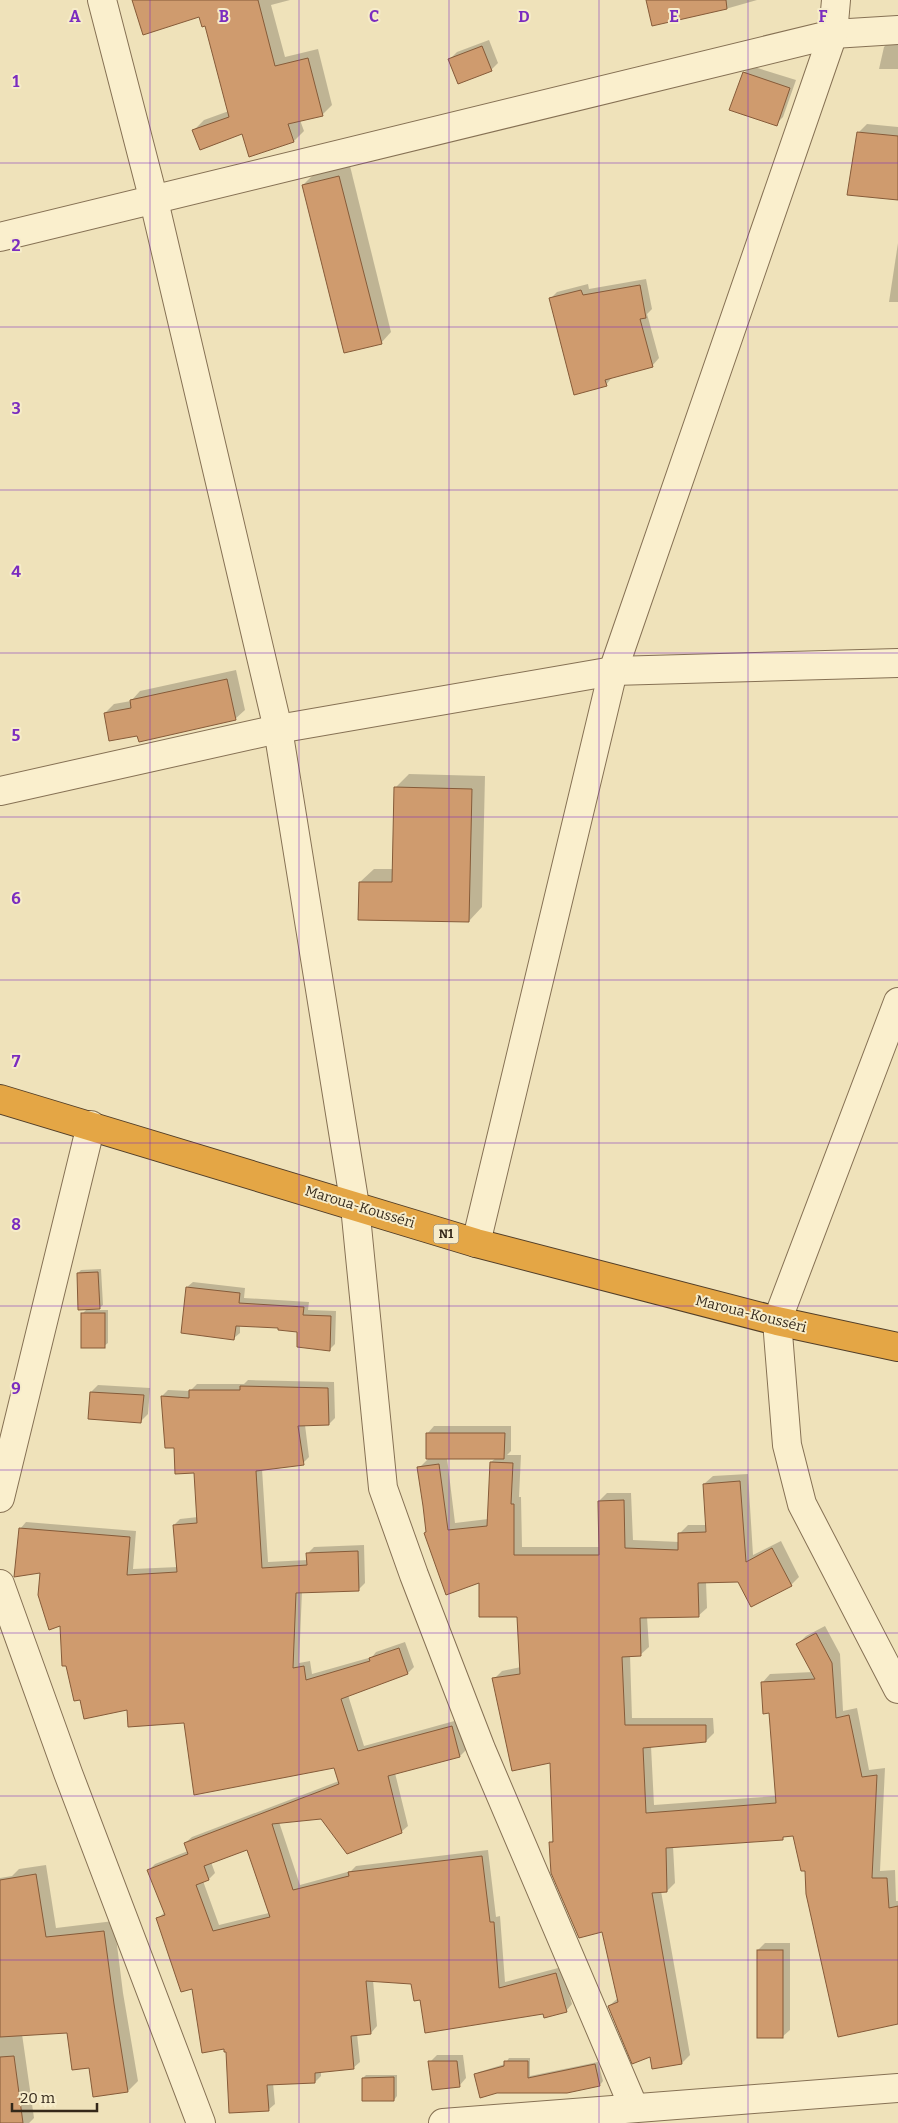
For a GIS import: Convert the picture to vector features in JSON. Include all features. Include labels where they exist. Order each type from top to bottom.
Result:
[{"type":"highway","name":"Maroua-Kousséri","points":[[0,1099],[92,1125],[476,1243],[776,1321],[898,1348]]},
{"type":"street","points":[[102,0],[154,201],[278,729],[355,1206],[383,1488],[414,1576],[481,1748],[634,2108]]},
{"type":"street","points":[[476,1243],[613,671],[833,34],[836,0]]},
{"type":"street","points":[[0,238],[833,34],[898,30]]},
{"type":"street","points":[[0,791],[278,729],[613,671],[898,663]]},
{"type":"street","points":[[898,1002],[776,1321],[787,1445],[802,1504],[898,1689]]},
{"type":"street","points":[[0,1498],[92,1125]]},
{"type":"street","points":[[0,1584],[68,1773],[201,2123]]},
{"type":"street","points":[[443,2123],[898,2088]]},
{"type":"building","points":[[132,0],[258,0],[275,66],[308,58],[323,116],[288,124],[294,142],[249,157],[242,134],[200,150],[192,130],[229,117],[205,26],[202,27],[199,17],[143,35]]},
{"type":"building","points":[[646,0],[726,0],[727,9],[652,26]]},
{"type":"building","points":[[482,46],[492,71],[458,84],[448,59]]},
{"type":"building","points":[[743,72],[790,88],[777,126],[729,110]]},
{"type":"building","points":[[857,132],[898,136],[898,200],[847,195]]},
{"type":"building","points":[[339,176],[382,344],[344,353],[302,185]]},
{"type":"building","points":[[640,285],[646,318],[640,319],[653,367],[605,380],[607,386],[574,395],[549,298],[581,290],[583,295]]},
{"type":"building","points":[[227,679],[236,720],[139,742],[137,736],[109,741],[104,713],[131,708],[130,700]]},
{"type":"building","points":[[394,787],[472,789],[469,922],[358,920],[359,882],[392,882]]},
{"type":"building","points":[[98,1272],[100,1309],[78,1310],[77,1273]]},
{"type":"building","points":[[186,1287],[240,1293],[239,1303],[304,1307],[303,1315],[331,1316],[330,1351],[297,1347],[297,1332],[278,1330],[278,1328],[236,1326],[234,1340],[181,1333]]},
{"type":"building","points":[[81,1313],[105,1313],[105,1348],[81,1348]]},
{"type":"building","points":[[240,1386],[328,1388],[329,1425],[298,1426],[304,1465],[256,1471],[262,1568],[307,1565],[306,1553],[358,1551],[359,1591],[296,1593],[293,1668],[304,1666],[306,1680],[370,1661],[369,1658],[399,1648],[408,1674],[341,1699],[358,1751],[452,1726],[460,1757],[388,1776],[402,1833],[347,1854],[321,1819],[272,1824],[293,1890],[349,1876],[348,1872],[482,1856],[490,1922],[494,1922],[499,1988],[556,1973],[567,2012],[544,2018],[543,2014],[425,2033],[420,2000],[414,2001],[411,1984],[366,1981],[371,2034],[351,2036],[354,2069],[315,2073],[315,2083],[267,2085],[269,2111],[229,2113],[226,2052],[224,2052],[224,2049],[202,2053],[192,1989],[181,1992],[156,1918],[165,1915],[147,1870],[188,1854],[184,1843],[339,1784],[334,1768],[194,1795],[184,1723],[128,1727],[127,1710],[84,1719],[80,1700],[74,1701],[66,1666],[62,1666],[60,1626],[49,1630],[38,1595],[40,1573],[14,1577],[19,1528],[130,1537],[127,1575],[177,1572],[173,1525],[197,1523],[194,1473],[175,1474],[174,1448],[165,1448],[161,1396],[189,1398],[189,1390],[240,1390]],"holes":[[[247,1850],[270,1917],[213,1931],[196,1885],[209,1880],[204,1866]]]},
{"type":"building","points":[[90,1392],[144,1395],[141,1423],[88,1419]]},
{"type":"building","points":[[426,1433],[505,1433],[504,1459],[426,1459]]},
{"type":"building","points":[[490,1462],[513,1463],[511,1504],[514,1504],[514,1555],[599,1555],[598,1501],[624,1500],[625,1548],[678,1550],[678,1533],[706,1532],[703,1484],[740,1481],[746,1562],[772,1548],[792,1586],[751,1607],[738,1582],[698,1583],[699,1617],[640,1618],[641,1656],[622,1657],[625,1725],[706,1725],[706,1742],[643,1748],[646,1813],[776,1803],[769,1713],[763,1714],[761,1682],[815,1679],[796,1644],[816,1633],[832,1663],[836,1718],[849,1715],[862,1777],[877,1775],[872,1878],[887,1878],[889,1908],[898,1906],[898,2024],[838,2037],[806,1894],[805,1871],[801,1871],[793,1836],[783,1837],[783,1840],[666,1848],[667,1892],[652,1893],[682,2064],[652,2069],[650,2057],[632,2064],[608,2006],[618,2002],[602,1932],[579,1938],[551,1873],[549,1842],[553,1842],[550,1763],[512,1771],[492,1678],[520,1674],[517,1617],[479,1617],[479,1583],[446,1595],[424,1533],[426,1532],[417,1467],[439,1464],[448,1530],[487,1526]]},
{"type":"building","points":[[36,1874],[46,1937],[104,1931],[128,2092],[93,2097],[89,2068],[72,2070],[67,2033],[0,2037],[0,1880]]},
{"type":"building","points":[[757,1950],[783,1950],[783,2038],[757,2038]]},
{"type":"building","points":[[14,2056],[23,2123],[0,2123],[0,2057]]},
{"type":"building","points":[[428,2061],[457,2061],[460,2087],[432,2090]]},
{"type":"building","points":[[504,2061],[528,2061],[528,2078],[595,2064],[600,2086],[567,2093],[497,2093],[480,2098],[474,2074],[504,2066]]},
{"type":"building","points":[[394,2077],[394,2101],[362,2101],[362,2078]]}]
